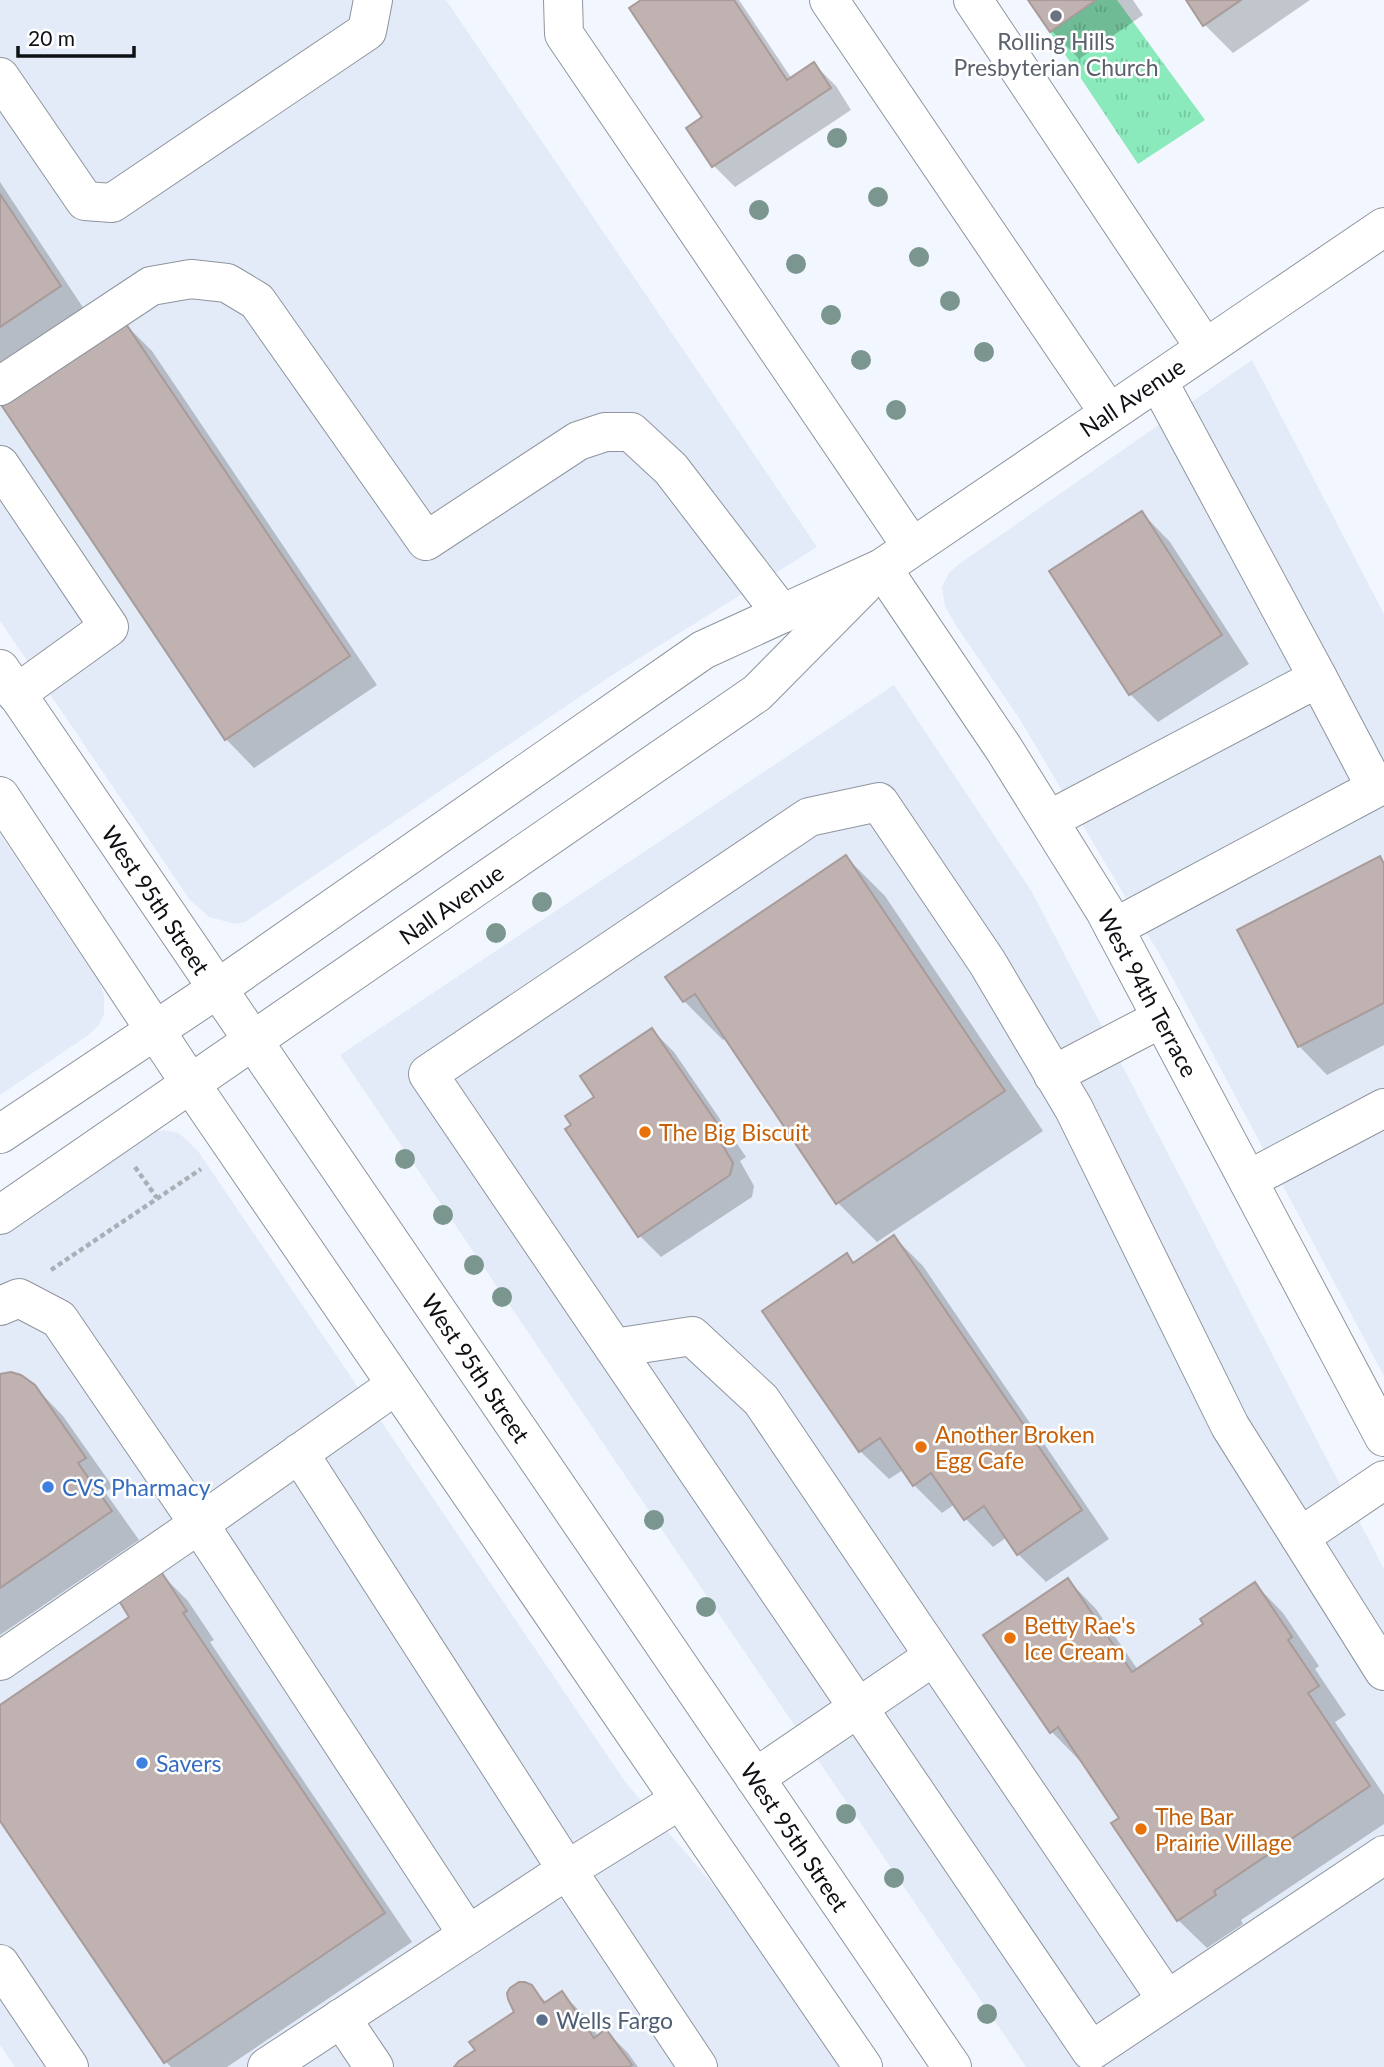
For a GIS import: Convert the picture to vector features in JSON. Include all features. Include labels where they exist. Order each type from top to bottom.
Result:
[{"type":"main road","points":[[0,77],[85,201],[112,203],[367,31],[373,0]]},
{"type":"main road","name":"West 94th Terrace","points":[[563,0],[564,34],[897,557],[1004,748],[1114,928],[1384,1437]]},
{"type":"main road","points":[[829,0],[1109,413]]},
{"type":"main road","points":[[973,0],[1205,348]]},
{"type":"main road","name":"Nall Avenue","points":[[0,1134],[217,989],[703,650],[897,557],[1384,227]]},
{"type":"main road","points":[[0,386],[151,286],[191,279],[227,284],[257,301],[426,541],[578,441],[605,432],[631,432],[671,469],[782,614]]},
{"type":"main road","points":[[1114,928],[1380,796],[1158,381]]},
{"type":"main road","points":[[0,465],[109,627],[8,681]]},
{"type":"main road","name":"Nall Avenue","points":[[0,1215],[757,693],[897,557]]},
{"type":"main road","points":[[1049,820],[1318,678]]},
{"type":"main road","name":"West 95th Street","points":[[8,681],[952,2067]]},
{"type":"main road","points":[[0,796],[190,1083],[863,2067]]},
{"type":"main road","points":[[1384,1671],[1230,1426],[1074,1109],[986,962],[879,802],[809,817],[428,1074],[1096,2059],[1167,2000],[1384,1855]]},
{"type":"main road","points":[[1053,1075],[1162,1018]]},
{"type":"main road","points":[[1248,1180],[1384,1108]]},
{"type":"main road","points":[[0,1306],[19,1298],[59,1318],[199,1524],[468,1935]]},
{"type":"main road","points":[[614,1348],[692,1336],[761,1400],[1167,2000]]},
{"type":"main road","points":[[0,1661],[396,1385]]},
{"type":"main road","points":[[299,1453],[695,2066]]},
{"type":"main road","points":[[1300,1537],[1384,1480]]},
{"type":"main road","points":[[755,1778],[934,1656]]},
{"type":"main road","points":[[267,2067],[567,1870],[680,1800]]},
{"type":"main road","points":[[0,1964],[69,2067]]},
{"type":"main road","points":[[341,2018],[374,2067]]},
{"type":"path","points":[[134,1166],[157,1198]]},
{"type":"path","points":[[46,1273],[201,1169]]},
{"type":"shaded area","points":[[0,0],[446,0],[817,547],[614,674],[245,922],[235,924],[209,917],[190,900],[0,621]]},
{"type":"shaded area","points":[[1252,360],[1384,614],[1384,1376],[1164,962],[1019,718],[955,624],[945,606],[942,587],[949,573],[959,564]]},
{"type":"shaded area","points":[[894,685],[1032,892],[1384,1569],[1384,2067],[1026,2067],[340,1055]]},
{"type":"shaded area","points":[[0,834],[99,982],[104,995],[104,1014],[98,1026],[87,1036],[0,1095]]},
{"type":"shaded area","points":[[164,1130],[179,1133],[198,1151],[626,1783],[721,1894],[840,2067],[15,2067],[0,2045],[0,1232],[153,1132]]},
{"type":"green space","points":[[1096,0],[1117,0],[1205,120],[1138,164],[1050,32]]},
{"type":"building","points":[[641,0],[734,0],[787,80],[814,62],[831,88],[712,167],[686,128],[702,117],[629,8]]},
{"type":"building","name":"Rolling Hills Presbyterian Church","points":[[1028,0],[1096,0],[1050,32]]},
{"type":"building","name":"Rolling Hills Presbyterian Church","points":[[1186,0],[1241,0],[1203,26]]},
{"type":"building","points":[[0,194],[61,286],[0,327]]},
{"type":"building","points":[[124,321],[350,656],[225,740],[2,406]]},
{"type":"building","points":[[1142,511],[1222,635],[1129,695],[1049,571]]},
{"type":"building","points":[[846,855],[1005,1091],[836,1204],[695,994],[683,1002],[665,977]]},
{"type":"building","points":[[1380,856],[1384,864],[1384,1003],[1298,1047],[1237,930]]},
{"type":"building","name":"The Big Biscuit","points":[[652,1028],[725,1135],[719,1139],[733,1163],[730,1175],[638,1237],[565,1129],[571,1125],[565,1116],[594,1097],[580,1076]]},
{"type":"building","points":[[894,1235],[1082,1510],[1017,1555],[984,1506],[964,1520],[931,1473],[913,1486],[880,1438],[859,1452],[762,1311],[847,1253],[853,1263]]},
{"type":"building","name":"CVS Pharmacy","points":[[11,1372],[21,1375],[35,1385],[86,1458],[78,1463],[112,1511],[0,1588],[0,1374]]},
{"type":"building","name":"Savers","points":[[160,1570],[187,1611],[183,1613],[385,1913],[164,2063],[0,1821],[0,1705],[129,1617],[118,1599]]},
{"type":"building","points":[[1068,1578],[1132,1672],[1203,1624],[1200,1619],[1255,1582],[1292,1637],[1288,1640],[1319,1686],[1308,1693],[1370,1786],[1214,1891],[1216,1895],[1177,1921],[1111,1823],[1119,1818],[1058,1727],[1050,1733],[983,1635]]},
{"type":"building","name":"Wells Fargo","points":[[519,1982],[532,1985],[544,2003],[562,1991],[594,2038],[606,2029],[632,2065],[454,2067],[475,2050],[469,2042],[514,2012],[507,1993]]},
{"type":"place","name":"Rolling Hills Presbyterian Church","points":[[1056,16]]},
{"type":"place","name":"The Big Biscuit","points":[[645,1132]]},
{"type":"place","name":"Another Broken Egg Cafe","points":[[921,1447]]},
{"type":"place","name":"CVS Pharmacy","points":[[48,1487]]},
{"type":"place","name":"Betty Rae's Ice Cream","points":[[1010,1638]]},
{"type":"place","name":"Savers","points":[[142,1763]]},
{"type":"place","name":"The Bar Prairie Village","points":[[1141,1829]]},
{"type":"place","name":"Wells Fargo","points":[[542,2020]]}]
